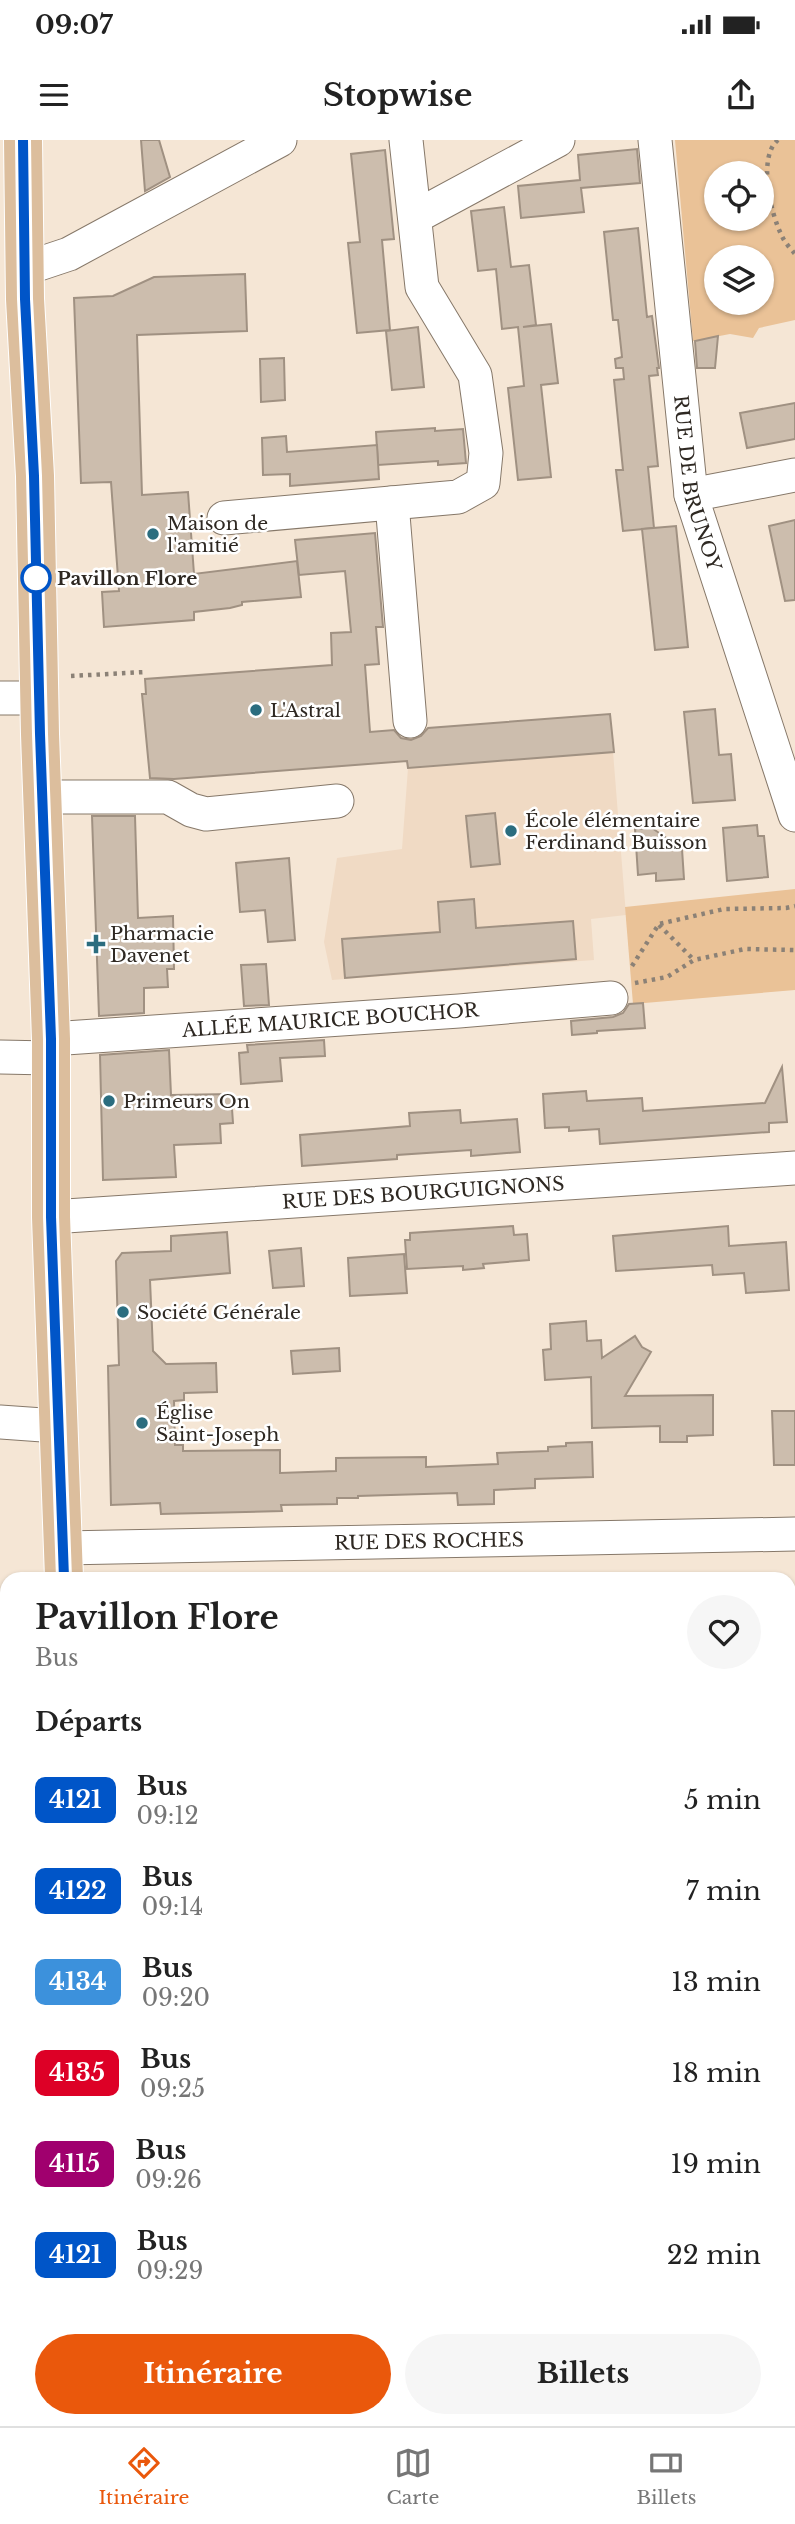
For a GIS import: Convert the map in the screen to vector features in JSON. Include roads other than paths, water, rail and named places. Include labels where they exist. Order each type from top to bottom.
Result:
[{"type":"main road","points":[[23,140],[24,269],[34,476],[50,1049],[51,1217],[57,1426],[64,1563]]},
{"type":"street","points":[[24,269],[69,254],[279,140]]},
{"type":"street","points":[[224,518],[458,497],[483,483],[486,453],[475,375],[422,287],[406,140]]},
{"type":"street","points":[[415,217],[558,140]]},
{"type":"street","name":"RUE DE BRUNOY","points":[[654,140],[691,495],[793,803]]},
{"type":"street","points":[[691,495],[795,475]]},
{"type":"street","points":[[391,503],[410,721]]},
{"type":"street","points":[[0,698],[39,687]]},
{"type":"street","points":[[42,797],[168,797],[191,810],[206,814],[337,801]]},
{"type":"street","name":"ALLÉE MAURICE BOUCHOR","points":[[0,1058],[50,1049],[607,998]]},
{"type":"street","name":"RUE DES BOURGUIGNONS","points":[[51,1217],[795,1168]]},
{"type":"street","points":[[0,1422],[57,1426]]},
{"type":"street","name":"RUE DES ROCHES","points":[[64,1563],[795,1534]]},
{"type":"place","name":"Maison de l'amitié","points":[[153,534]]},
{"type":"place","name":"Pavillon Flore","points":[[36,578]]},
{"type":"place","name":"L'Astral","points":[[256,710]]},
{"type":"place","name":"École élémentaire Ferdinand Buisson","points":[[511,831]]},
{"type":"place","name":"Pharmacie Davenet","points":[[96,944]]},
{"type":"place","name":"Primeurs On","points":[[109,1101]]},
{"type":"place","name":"Société Générale","points":[[123,1312]]},
{"type":"place","name":"Église Saint-Joseph","points":[[142,1423]]}]
